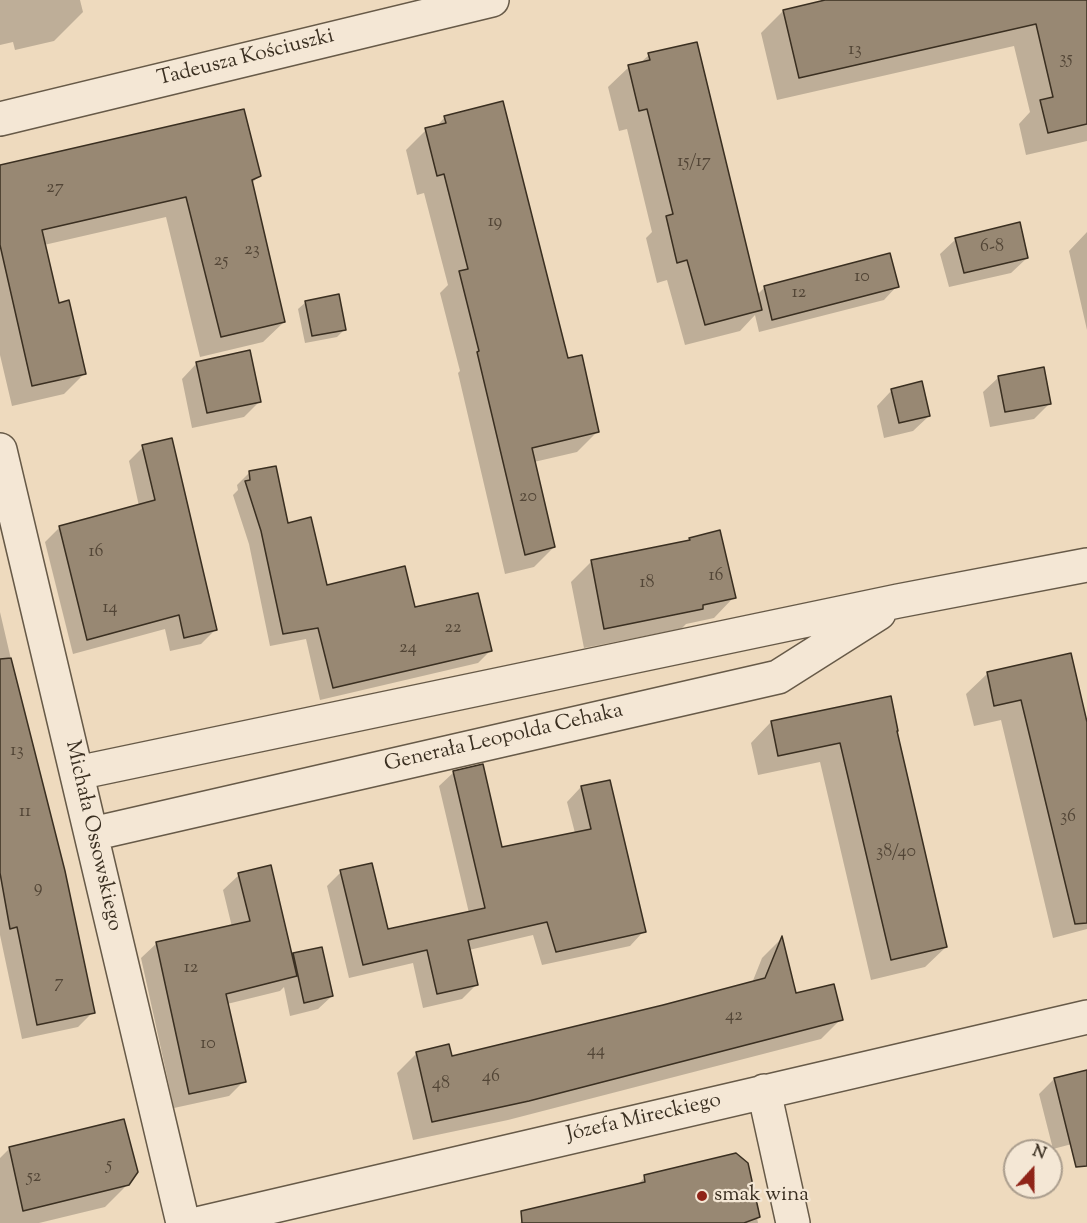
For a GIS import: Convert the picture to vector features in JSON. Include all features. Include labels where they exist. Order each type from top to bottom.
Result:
[{"type":"street","name":"Tadeusza Kościuszki","points":[[0,119],[492,0]]},
{"type":"street","name":"Michała Ossowskiego","points":[[0,450],[183,1223]]},
{"type":"street","name":"Generała Leopolda Cehaka","points":[[77,773],[898,601],[1087,565]]},
{"type":"street","name":"Generała Leopolda Cehaka","points":[[92,834],[778,676],[898,601]]},
{"type":"street","name":"Józefa Mireckiego","points":[[201,1223],[1087,1017]]},
{"type":"street","points":[[764,1091],[793,1223]]},
{"type":"building","points":[[825,0],[1087,0],[1087,124],[1048,133],[1040,100],[1053,97],[1036,24],[799,78],[783,10]]},
{"type":"building","points":[[697,42],[762,310],[705,325],[687,260],[677,263],[666,216],[673,214],[647,109],[639,111],[628,65],[650,60],[648,53]]},
{"type":"building","points":[[503,101],[568,358],[582,355],[599,432],[532,448],[555,547],[525,555],[459,271],[468,269],[444,174],[437,176],[425,128],[446,123],[444,116]]},
{"type":"building","points":[[244,109],[261,176],[252,180],[285,322],[221,337],[186,197],[42,230],[59,303],[69,300],[86,374],[32,386],[0,245],[0,165]]},
{"type":"building","points":[[1020,222],[1028,258],[964,273],[955,238]]},
{"type":"building","points":[[890,253],[899,287],[772,320],[764,286]]},
{"type":"building","points":[[339,294],[346,330],[312,336],[305,301]]},
{"type":"building","points":[[250,350],[261,402],[207,413],[196,362]]},
{"type":"building","points":[[1044,367],[1051,404],[1005,412],[998,376]]},
{"type":"building","points":[[922,381],[930,416],[899,423],[891,389]]},
{"type":"building","points":[[172,438],[217,630],[184,638],[179,615],[87,640],[59,526],[155,500],[142,445]]},
{"type":"building","points":[[276,466],[288,523],[311,517],[327,585],[405,566],[415,607],[478,593],[492,651],[333,688],[318,628],[283,634],[261,531],[245,481],[250,480],[249,471]]},
{"type":"building","points":[[720,530],[736,598],[703,605],[703,609],[604,629],[591,560],[690,540],[689,538]]},
{"type":"building","points":[[1071,653],[1087,722],[1087,923],[1075,924],[1021,700],[994,706],[987,672]]},
{"type":"building","points":[[11,658],[65,871],[95,1013],[37,1025],[17,927],[10,929],[0,873],[0,659]]},
{"type":"building","points":[[891,696],[947,947],[891,960],[840,743],[778,756],[771,721]]},
{"type":"building","points":[[483,764],[502,847],[591,829],[581,786],[610,780],[646,932],[556,952],[547,922],[468,940],[478,985],[437,994],[427,950],[363,965],[340,870],[372,863],[388,929],[485,908],[453,771]]},
{"type":"building","points":[[271,865],[297,976],[226,994],[246,1082],[189,1094],[156,942],[250,921],[238,873]]},
{"type":"building","points":[[782,936],[796,993],[834,984],[843,1020],[529,1101],[432,1122],[416,1052],[449,1044],[452,1056],[765,978]]},
{"type":"building","points":[[322,947],[333,996],[304,1003],[293,953]]},
{"type":"building","points":[[1087,1070],[1087,1166],[1076,1167],[1054,1078]]},
{"type":"building","points":[[124,1119],[138,1172],[129,1185],[23,1211],[9,1147]]},
{"type":"building","name":"smak wina","points":[[736,1153],[748,1163],[760,1217],[744,1223],[522,1223],[521,1211],[645,1182],[644,1175]]},
{"type":"place","name":"smak wina","points":[[702,1196]]}]
